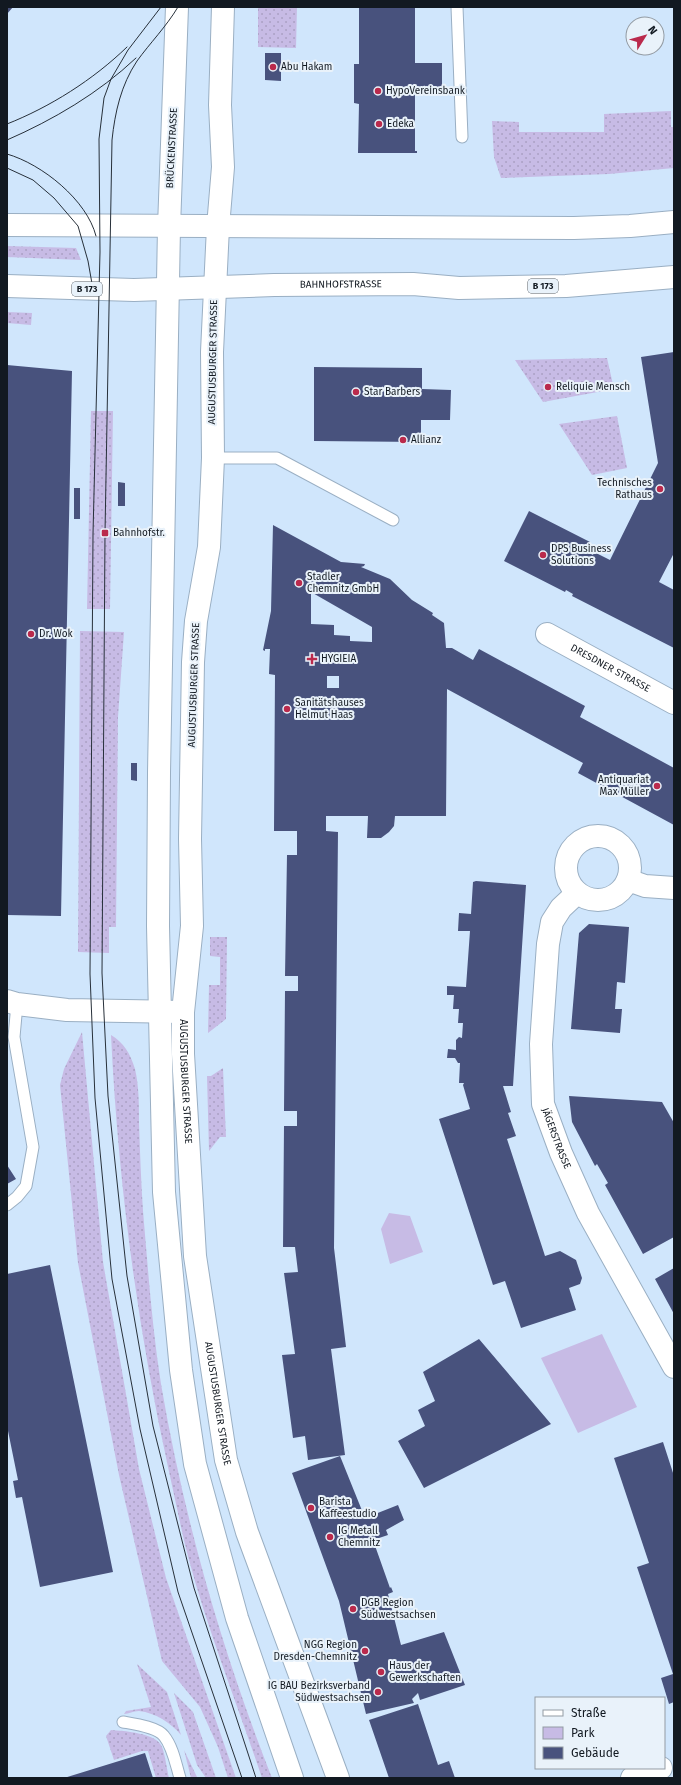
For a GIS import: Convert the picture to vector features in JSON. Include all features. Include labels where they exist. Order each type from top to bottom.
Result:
[{"type":"main road","name":"BRÜCKENSTRASSE","points":[[167,290],[177,7]]},
{"type":"main road","points":[[215,287],[223,167],[220,105],[223,7]]},
{"type":"main road","points":[[7,225],[574,228],[630,226],[674,222]]},
{"type":"main road","name":"BAHNHOFSTRASSE","points":[[7,286],[167,290],[274,285],[413,284],[459,288],[566,286],[674,277]]},
{"type":"main road","name":"AUGUSTUSBURGER STRASSE","points":[[215,287],[212,352],[213,458],[209,547],[196,621],[193,662],[190,839],[192,926],[183,1012],[183,1054],[195,1256],[226,1460],[247,1532],[338,1778]]},
{"type":"main road","points":[[167,290],[168,360],[159,773],[160,1011],[164,1192],[181,1370],[195,1464],[237,1618],[292,1778]]},
{"type":"main road","name":"DRESDNER STRASSE","points":[[547,634],[674,703]]},
{"type":"main road","points":[[592,836],[602,836],[612,839],[627,853],[630,863],[630,874],[628,880],[620,892],[612,897],[603,900],[585,898],[570,886],[566,865],[568,855],[574,846],[582,840],[592,836]]},
{"type":"main road","points":[[628,880],[645,886],[674,888]]},
{"type":"main road","name":"JÄGERSTRASSE","points":[[577,893],[561,908],[552,922],[548,944],[541,1044],[543,1104],[561,1154],[588,1213],[674,1367]]},
{"type":"main road","name":"AUGUSTUSBURGER STRASSE","points":[[12,1003],[67,1010],[183,1012]]},
{"type":"main road","points":[[632,1778],[658,1769]]},
{"type":"lane","points":[[458,7],[462,137]]},
{"type":"lane","points":[[213,458],[277,458],[393,520]]},
{"type":"lane","points":[[7,1204],[17,1197],[26,1186],[33,1147],[14,1037],[12,1003]]},
{"type":"lane","points":[[123,1722],[149,1727],[164,1735],[173,1755],[180,1778]]},
{"type":"green space","points":[[258,7],[297,7],[296,48],[258,47]]},
{"type":"green space","points":[[671,111],[671,127],[674,127],[674,168],[609,174],[501,178],[494,157],[492,121],[519,122],[519,132],[604,132],[604,114]]},
{"type":"green space","points":[[7,246],[76,248],[81,260],[7,257]]},
{"type":"green space","points":[[7,312],[32,313],[31,325],[7,323]]},
{"type":"green space","points":[[607,358],[614,389],[543,402],[515,360]]},
{"type":"green space","points":[[91,411],[113,411],[110,609],[87,609]]},
{"type":"green space","points":[[617,416],[627,468],[592,475],[559,424]]},
{"type":"green space","points":[[80,631],[124,632],[118,717],[116,927],[109,927],[109,953],[78,952]]},
{"type":"green space","points":[[210,937],[227,937],[226,1019],[208,1033],[209,985],[220,985],[220,957],[210,956]]},
{"type":"green space","points":[[82,1032],[103,1262],[139,1469],[166,1578],[236,1778],[228,1778],[218,1747],[200,1707],[162,1661],[119,1475],[78,1263],[60,1085],[64,1069]]},
{"type":"green space","points":[[111,1035],[120,1041],[129,1053],[136,1075],[143,1211],[153,1320],[161,1384],[181,1485],[206,1584],[221,1633],[272,1778],[262,1778],[205,1615],[189,1560],[178,1514],[147,1360],[130,1252],[118,1144]]},
{"type":"green space","points":[[223,1068],[226,1137],[220,1137],[209,1151],[207,1076],[211,1076]]},
{"type":"green space","points":[[389,1213],[410,1216],[423,1252],[390,1264],[381,1229]]},
{"type":"green space","points":[[602,1334],[637,1407],[578,1433],[541,1358]]},
{"type":"green space","points":[[137,1664],[167,1692],[181,1735],[173,1726],[157,1716],[139,1711],[124,1714],[126,1711],[151,1707]]},
{"type":"green space","points":[[174,1693],[193,1712],[216,1778],[206,1778],[197,1765]]},
{"type":"green space","points":[[111,1730],[140,1734],[159,1742],[163,1750],[169,1778],[156,1778],[148,1751],[142,1751],[114,1760],[106,1736]]},
{"type":"green space","points":[[184,1750],[197,1777],[198,1778],[191,1778]]},
{"type":"building","points":[[7,7],[13,7],[7,14]]},
{"type":"building","points":[[359,7],[415,7],[415,63],[442,63],[442,87],[415,87],[415,151],[417,151],[417,153],[358,153],[359,104],[354,103],[354,64],[359,64]]},
{"type":"building","name":"Abu Hakam","points":[[265,53],[281,53],[281,81],[265,80]]},
{"type":"building","name":"Technisches Rathaus","points":[[674,352],[674,553],[659,582],[674,590],[674,648],[572,596],[573,594],[566,590],[565,592],[504,561],[529,511],[590,542],[585,551],[593,555],[594,552],[610,560],[658,463],[641,357]]},
{"type":"building","points":[[7,365],[72,371],[61,916],[7,915]]},
{"type":"building","points":[[314,367],[422,368],[422,389],[451,390],[450,420],[421,420],[421,442],[314,441]]},
{"type":"building","points":[[118,482],[125,483],[125,506],[118,506]]},
{"type":"building","points":[[74,488],[80,488],[80,519],[74,519]]},
{"type":"building","points":[[273,525],[341,562],[365,564],[361,567],[390,579],[412,600],[433,613],[432,615],[444,623],[446,648],[452,648],[473,660],[479,649],[585,706],[580,717],[674,768],[674,825],[578,773],[583,763],[447,689],[446,816],[395,816],[394,826],[389,832],[381,838],[367,838],[368,816],[326,816],[326,831],[338,832],[334,1248],[346,1347],[331,1349],[345,1455],[308,1460],[305,1436],[293,1438],[282,1355],[295,1354],[284,1273],[298,1272],[295,1247],[283,1247],[284,1126],[297,1126],[297,1111],[284,1111],[285,991],[298,991],[298,976],[285,976],[287,855],[297,855],[297,831],[274,831],[275,675],[269,674],[270,649],[265,649],[265,651],[263,650],[271,611]],"holes":[[[311,592],[372,627],[372,642],[350,641],[350,636],[334,635],[334,625],[311,624]],[[327,676],[339,676],[339,688],[327,688]]]},
{"type":"building","points":[[131,763],[137,763],[137,781],[131,780]]},
{"type":"building","points":[[473,882],[526,885],[513,1086],[503,1086],[511,1112],[508,1113],[516,1136],[507,1139],[545,1256],[560,1251],[576,1260],[582,1278],[580,1284],[569,1288],[576,1310],[521,1328],[505,1281],[493,1285],[439,1119],[470,1109],[463,1085],[464,1083],[459,1083],[460,1063],[458,1063],[455,1058],[447,1058],[448,1049],[456,1050],[456,1040],[459,1037],[462,1038],[463,1023],[458,1023],[459,1009],[453,1009],[454,995],[447,995],[447,986],[466,987],[470,931],[458,931],[459,913],[471,914]]},
{"type":"building","points":[[589,924],[629,927],[625,983],[617,982],[615,1009],[622,1009],[620,1033],[571,1029],[579,933]]},
{"type":"building","points":[[569,1096],[662,1102],[674,1123],[674,1237],[643,1254],[605,1185],[608,1183],[597,1164],[595,1166],[572,1122]]},
{"type":"building","points":[[7,1165],[16,1179],[7,1184]]},
{"type":"building","points":[[50,1265],[113,1572],[40,1587],[22,1497],[16,1498],[13,1481],[18,1480],[7,1426],[7,1274]]},
{"type":"building","points":[[674,1268],[674,1314],[655,1279]]},
{"type":"building","points":[[479,1339],[551,1424],[424,1488],[398,1441],[425,1426],[418,1410],[435,1401],[423,1372]]},
{"type":"building","points":[[663,1442],[674,1476],[674,1702],[669,1704],[661,1678],[673,1674],[637,1567],[649,1563],[614,1458]]},
{"type":"building","points":[[340,1456],[365,1518],[398,1505],[404,1520],[386,1530],[388,1535],[373,1540],[390,1588],[391,1587],[393,1592],[388,1594],[401,1645],[444,1632],[465,1685],[420,1700],[418,1693],[412,1699],[414,1703],[366,1714],[339,1601],[292,1473]]},
{"type":"building","points":[[418,1704],[438,1765],[449,1761],[455,1778],[389,1778],[369,1720]]},
{"type":"building","points":[[145,1753],[153,1778],[64,1778]]},
{"type":"tram line","points":[[161,7],[128,50],[111,79],[104,98],[99,139],[100,252],[93,534],[90,974],[95,1098],[112,1279],[140,1429],[178,1592],[242,1778]]},
{"type":"tram line","points":[[178,7],[131,70],[117,109],[112,140],[105,533],[102,973],[108,1096],[127,1276],[153,1426],[194,1588],[256,1778]]},
{"type":"tram line","points":[[7,124],[55,101],[70,92],[100,71],[127,47]]},
{"type":"tram line","points":[[7,140],[41,124],[75,105],[107,83],[136,58]]},
{"type":"tram line","points":[[7,154],[34,166],[61,185],[83,209],[96,236]]},
{"type":"tram line","points":[[7,168],[33,180],[54,198],[78,226],[88,261],[94,295]]},
{"type":"place","name":"Abu Hakam","points":[[273,67]]},
{"type":"place","name":"HypoVereinsbank","points":[[378,91]]},
{"type":"place","name":"Edeka","points":[[379,124]]},
{"type":"place","name":"Reliquie Mensch","points":[[548,387]]},
{"type":"place","name":"Star Barbers","points":[[356,392]]},
{"type":"place","name":"Allianz","points":[[403,440]]},
{"type":"place","name":"Technisches Rathaus","points":[[660,489]]},
{"type":"place","name":"Bahnhofstr.","points":[[105,533]]},
{"type":"place","name":"DPS Business Solutions","points":[[543,555]]},
{"type":"place","name":"Stadler Chemnitz GmbH","points":[[299,583]]},
{"type":"place","name":"Dr. Wok","points":[[31,634]]},
{"type":"place","name":"HYGIEIA","points":[[312,659]]},
{"type":"place","name":"Sanitätshauses Helmut Haas","points":[[287,709]]},
{"type":"place","name":"Antiquariat Max Müller","points":[[657,786]]},
{"type":"place","name":"Barista Kaffeestudio","points":[[311,1508]]},
{"type":"place","name":"IG Metall Chemnitz","points":[[330,1537]]},
{"type":"place","name":"DGB Region Südwestsachsen","points":[[353,1609]]},
{"type":"place","name":"NGG Region Dresden-Chemnitz","points":[[365,1651]]},
{"type":"place","name":"Haus der Gewerkschaften","points":[[381,1672]]},
{"type":"place","name":"IG BAU Bezirksverband Südwestsachsen","points":[[378,1692]]}]
